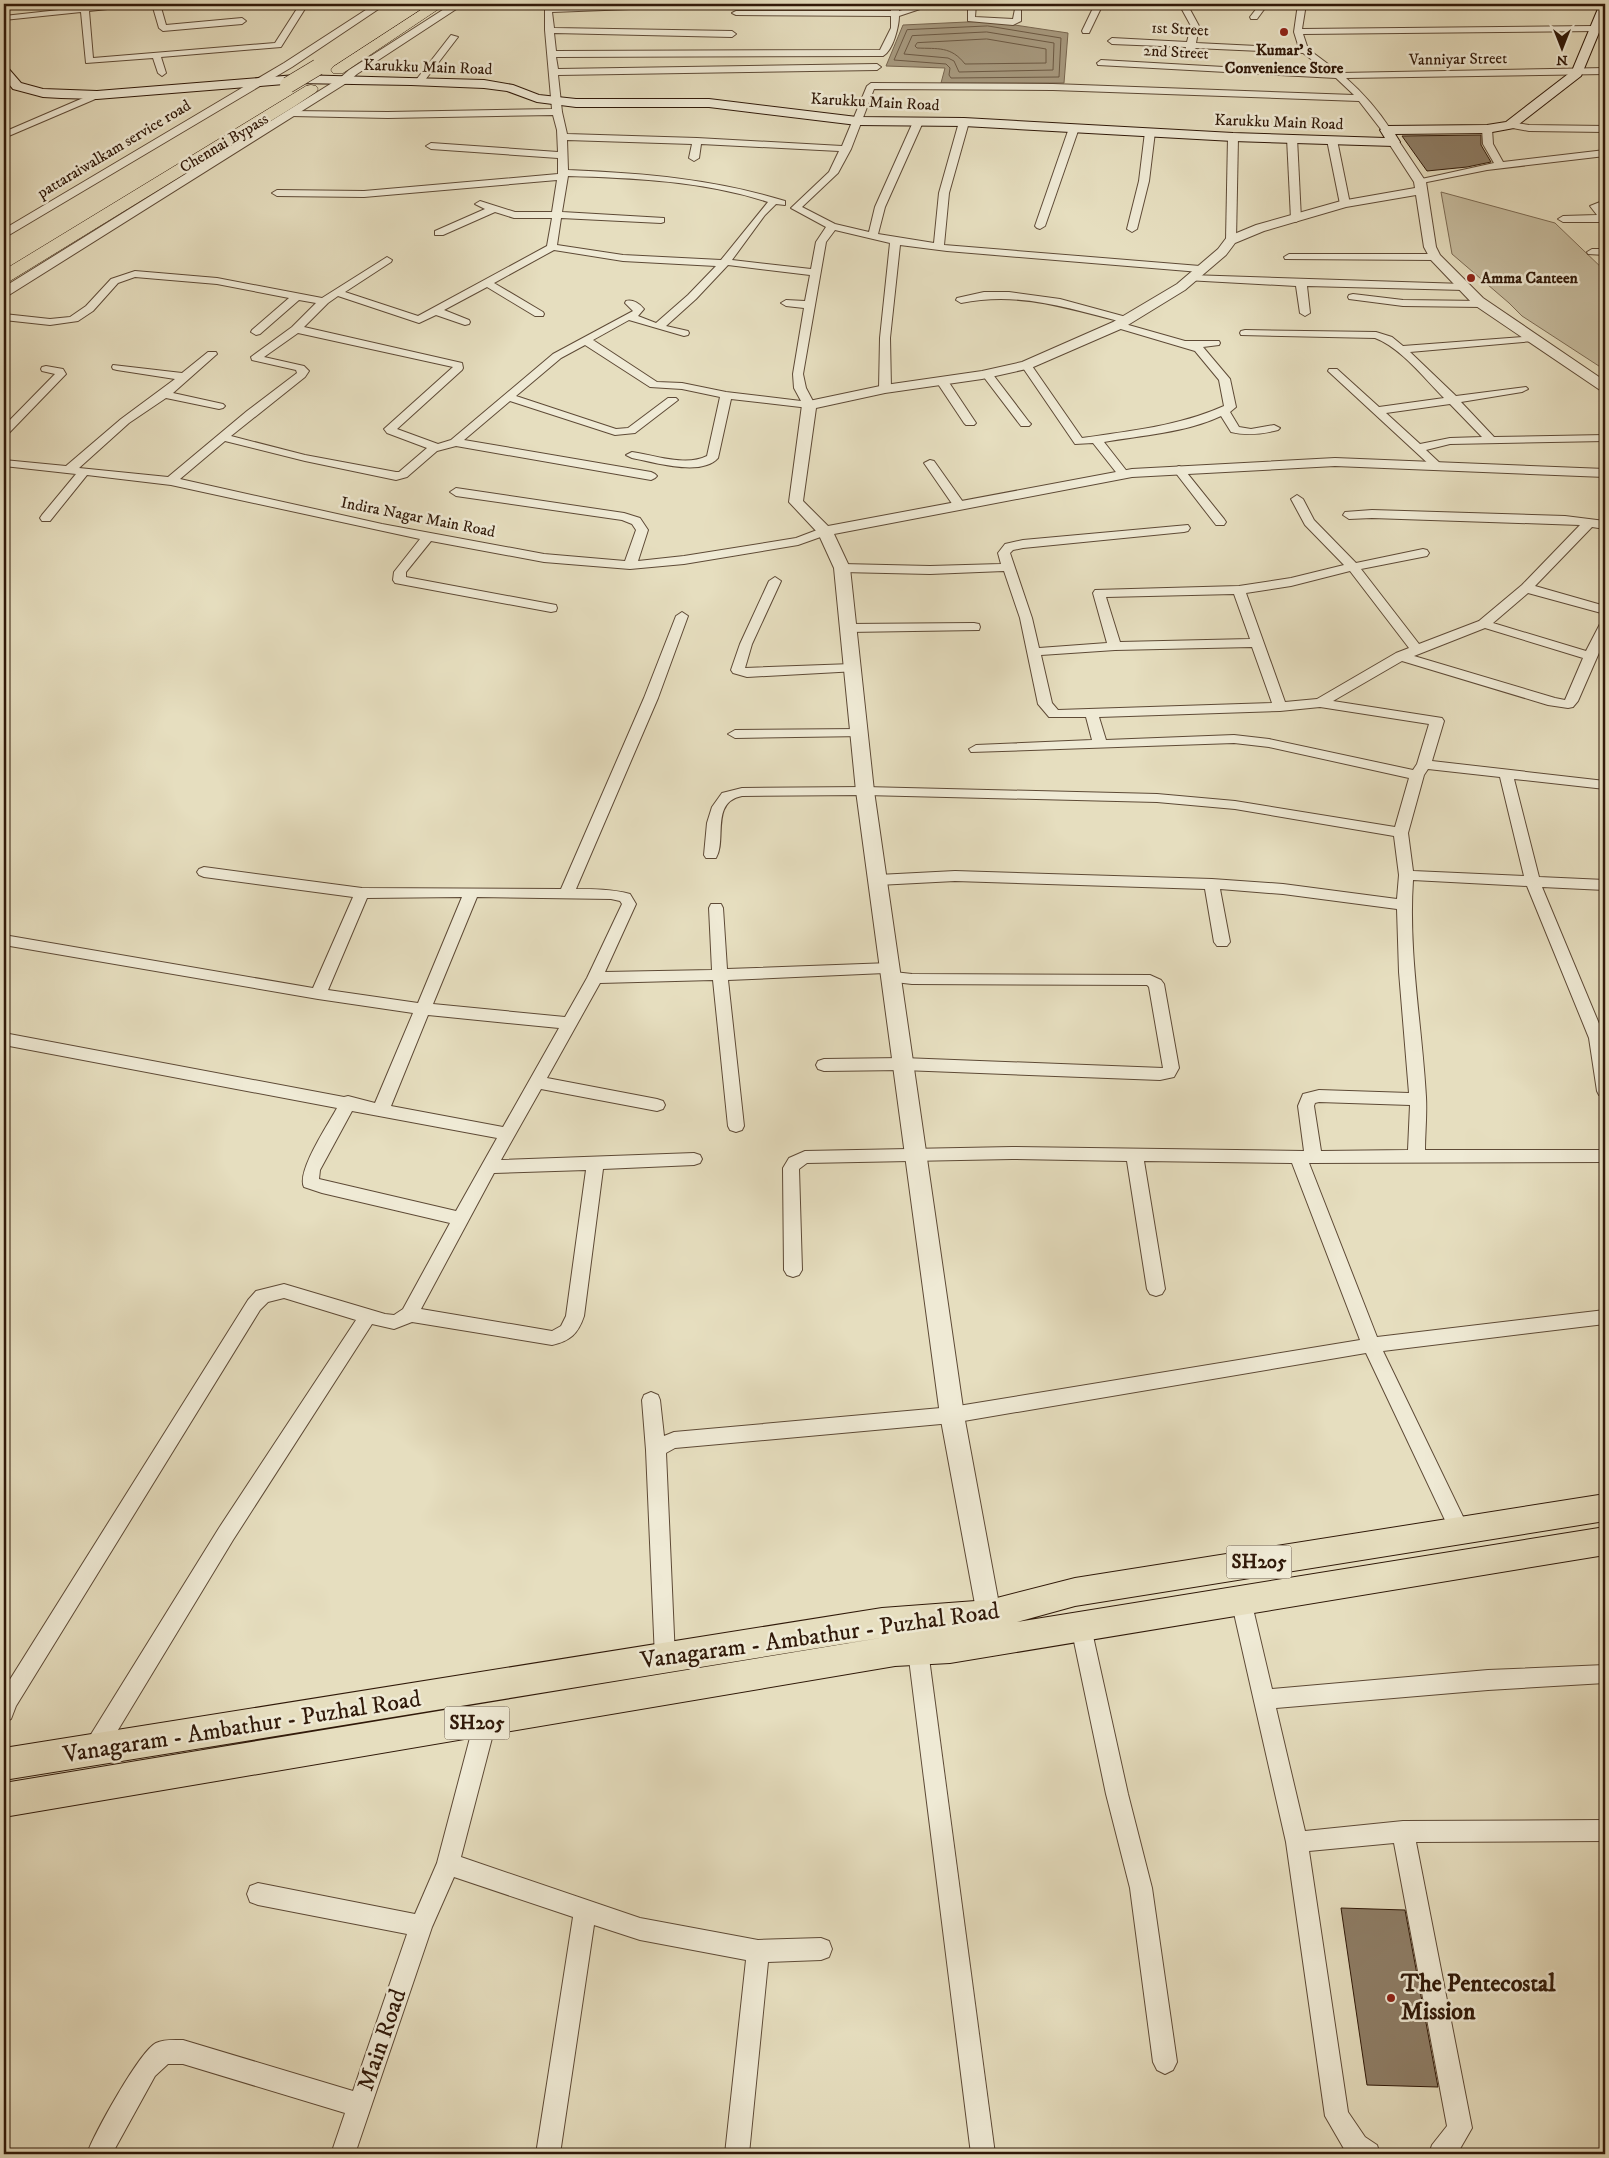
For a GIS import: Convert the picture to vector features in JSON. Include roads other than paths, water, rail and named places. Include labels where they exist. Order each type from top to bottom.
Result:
[{"type":"highway","name":"Chennai Bypass","points":[[271,96],[415,4]]},
{"type":"highway","name":"Chennai Bypass","points":[[4,277],[310,89],[341,75],[439,4]]},
{"type":"main road","points":[[1386,130],[1487,129],[1510,125],[1577,73],[1605,6]]},
{"type":"main road","name":"Karukku Main Road","points":[[6,77],[17,86],[43,93],[97,95],[341,75],[419,82],[484,84],[509,88],[557,106],[576,103],[709,102],[857,121],[964,122],[1233,137],[1394,142]]},
{"type":"main road","points":[[1386,130],[1394,142]]},
{"type":"main road","name":"Vanagaram - Ambathur - Puzhal Road","points":[[4,1800],[486,1721],[895,1651],[989,1615],[1075,1592],[1605,1506]]},
{"type":"main road","points":[[927,1639],[1081,1627],[1605,1540]]},
{"type":"main road","name":"Vanagaram - Ambathur - Puzhal Road","points":[[4,1764],[494,1687],[665,1658],[927,1639]]},
{"type":"street","points":[[4,18],[135,4]]},
{"type":"street","points":[[156,4],[163,32],[242,21]]},
{"type":"street","points":[[85,9],[89,61],[278,45],[304,4]]},
{"type":"street","name":"pattaraiwalkam service road","points":[[4,234],[256,83],[381,4]]},
{"type":"street","points":[[4,292],[292,113],[341,75],[353,72],[459,4]]},
{"type":"street","points":[[729,52],[739,4]]},
{"type":"street","points":[[796,208],[833,173],[846,149],[877,67],[895,28],[896,4]]},
{"type":"street","points":[[549,30],[734,24],[896,14],[930,4]]},
{"type":"street","points":[[972,4],[971,19],[1013,22],[1017,21],[1018,11]]},
{"type":"street","points":[[1086,31],[1099,4]]},
{"type":"street","points":[[1183,4],[1195,26],[1186,68]]},
{"type":"street","points":[[1254,17],[1264,4]]},
{"type":"street","points":[[1302,4],[1298,32],[1300,43],[1305,51],[1340,76],[1381,121],[1386,130]]},
{"type":"street","points":[[1584,4],[1605,6]]},
{"type":"street","points":[[552,247],[562,175],[562,137],[549,30],[549,9],[683,6]]},
{"type":"street","points":[[1298,32],[1594,29]]},
{"type":"street","points":[[239,48],[240,37]]},
{"type":"street","points":[[419,82],[454,37]]},
{"type":"street","name":"1st Street","points":[[1112,41],[1144,39],[1192,45],[1243,44],[1305,51]]},
{"type":"street","points":[[553,54],[729,52],[781,49],[883,53]]},
{"type":"street","points":[[156,55],[162,73]]},
{"type":"street","name":"2nd Street","points":[[1101,63],[1340,76]]},
{"type":"street","points":[[554,72],[877,67]]},
{"type":"street","name":"Vanniyar Street","points":[[1340,76],[1605,71]]},
{"type":"street","points":[[1595,72],[1605,83]]},
{"type":"street","points":[[871,86],[1054,87],[1361,98]]},
{"type":"street","points":[[4,135],[97,95]]},
{"type":"street","points":[[292,113],[390,119],[557,106]]},
{"type":"street","points":[[873,236],[880,207],[918,122]]},
{"type":"street","points":[[939,247],[944,193],[964,122]]},
{"type":"street","points":[[1510,125],[1529,128],[1605,129]]},
{"type":"street","points":[[1040,226],[1074,128]]},
{"type":"street","points":[[1487,129],[1488,144],[1500,165]]},
{"type":"street","points":[[1132,229],[1144,182],[1150,132]]},
{"type":"street","points":[[562,137],[698,141],[846,149]]},
{"type":"street","points":[[1231,240],[1233,137]]},
{"type":"street","points":[[1292,138],[1296,219]]},
{"type":"street","points":[[1332,140],[1345,204]]},
{"type":"street","points":[[694,158],[698,141]]},
{"type":"street","points":[[1394,142],[1420,186],[1430,247],[1435,256],[1482,304],[1605,387]]},
{"type":"street","points":[[431,146],[561,155]]},
{"type":"street","points":[[585,340],[654,385],[686,387],[809,405],[884,389],[987,374],[1026,365],[1122,323],[1181,287],[1195,273],[1222,252],[1231,240],[1260,228],[1345,204],[1500,165],[1605,154]]},
{"type":"street","points":[[277,193],[364,194],[562,175],[618,174],[692,181],[722,186],[774,200],[796,208],[832,226],[895,241],[939,247],[1301,283],[1464,287]]},
{"type":"street","points":[[659,326],[692,297],[725,263],[762,212],[774,200]]},
{"type":"street","points":[[1605,203],[1595,206],[1605,219]]},
{"type":"street","points":[[480,204],[514,216],[556,215],[661,220]]},
{"type":"street","points":[[439,233],[493,209]]},
{"type":"street","points":[[1563,219],[1605,219]]},
{"type":"street","points":[[832,226],[822,239],[798,374],[800,388],[809,405],[796,502],[825,531],[842,568],[865,791],[952,1415],[989,1615]]},
{"type":"street","points":[[884,389],[885,338],[895,241]]},
{"type":"street","points":[[339,293],[419,320],[552,247],[624,258],[725,263],[815,272]]},
{"type":"street","points":[[1592,252],[1605,252]]},
{"type":"street","points":[[1289,257],[1435,256]]},
{"type":"street","points":[[170,481],[304,371],[300,368],[256,358],[296,329],[324,301],[387,260]]},
{"type":"street","points":[[4,317],[58,321],[73,320],[82,315],[112,282],[122,275],[135,274],[217,281],[324,301]]},
{"type":"street","points":[[487,283],[539,314]]},
{"type":"street","points":[[1301,283],[1305,313]]},
{"type":"street","points":[[961,300],[991,295],[1019,295],[1042,299],[1199,349],[1224,379],[1230,407],[1206,418],[1167,428],[1079,442],[1026,365]]},
{"type":"street","points":[[256,332],[297,296]]},
{"type":"street","points":[[1353,297],[1403,303],[1482,304]]},
{"type":"street","points":[[223,437],[305,458],[396,476],[403,475],[433,449],[455,442],[557,356],[637,313],[640,309],[630,303]]},
{"type":"street","points":[[786,303],[810,305]]},
{"type":"street","points":[[436,311],[465,322]]},
{"type":"street","points":[[630,317],[684,333]]},
{"type":"street","points":[[296,329],[458,365],[458,368],[390,428],[390,432],[433,445],[433,449]]},
{"type":"street","points":[[1245,333],[1376,335],[1388,339],[1401,348],[1491,440]]},
{"type":"street","points":[[1401,348],[1532,338]]},
{"type":"street","points":[[1182,344],[1215,343]]},
{"type":"street","points":[[69,470],[125,421],[164,394],[212,354]]},
{"type":"street","points":[[117,367],[185,377]]},
{"type":"street","points":[[4,432],[61,374],[59,371],[46,369]]},
{"type":"street","points":[[1333,371],[1437,466]]},
{"type":"street","points":[[987,374],[1025,424]]},
{"type":"street","points":[[942,381],[970,423]]},
{"type":"street","points":[[1377,411],[1522,388]]},
{"type":"street","points":[[164,394],[219,406]]},
{"type":"street","points":[[632,455],[693,464],[707,462],[712,458],[726,394]]},
{"type":"street","points":[[508,397],[615,432],[631,431],[672,400]]},
{"type":"street","points":[[1223,410],[1235,430],[1251,432],[1274,428]]},
{"type":"street","points":[[1095,438],[1123,474]]},
{"type":"street","points":[[1418,448],[1450,441],[1605,438]]},
{"type":"street","points":[[455,442],[652,476]]},
{"type":"street","points":[[825,531],[1123,474],[1335,462],[1605,473]]},
{"type":"street","points":[[930,463],[959,505]]},
{"type":"street","name":"Indira Nagar Main Road","points":[[6,466],[69,470],[170,481],[428,536],[544,558],[630,565],[684,560],[798,541],[825,531]]},
{"type":"street","points":[[1179,470],[1220,522]]},
{"type":"street","points":[[46,518],[84,472]]},
{"type":"street","points":[[456,492],[636,521],[642,530],[630,565]]},
{"type":"street","points":[[1298,499],[1309,522],[1353,567],[1416,650]]},
{"type":"street","points":[[1349,515],[1372,514],[1556,520],[1605,525]]},
{"type":"street","points":[[1320,703],[1402,656],[1484,624],[1526,588],[1589,523]]},
{"type":"street","points":[[1184,528],[1022,544],[1009,547],[1004,553],[1026,618],[1045,704],[1054,714],[1092,714],[1280,707],[1320,703],[1437,721],[1420,769],[1402,833],[1406,875],[1404,906],[1418,1099],[1416,1157]]},
{"type":"street","points":[[428,536],[400,572],[399,580],[551,608]]},
{"type":"street","points":[[1115,646],[1099,593],[1239,590],[1291,582],[1423,553]]},
{"type":"street","points":[[842,568],[930,570],[1009,567]]},
{"type":"street","points":[[775,581],[746,644],[738,670],[747,673],[852,668]]},
{"type":"street","points":[[1526,588],[1605,610]]},
{"type":"street","points":[[1239,590],[1280,707]]},
{"type":"street","points":[[566,894],[652,698],[682,616]]},
{"type":"street","points":[[1484,624],[1590,656]]},
{"type":"street","points":[[848,628],[974,627]]},
{"type":"street","points":[[1402,656],[1553,702],[1568,704],[1573,698],[1590,656],[1605,627]]},
{"type":"street","points":[[1034,652],[1115,646],[1257,643]]},
{"type":"street","points":[[1092,714],[1100,744]]},
{"type":"street","points":[[735,734],[860,732]]},
{"type":"street","points":[[976,748],[1234,738],[1420,769],[1506,774],[1605,785]]},
{"type":"street","points":[[1506,774],[1533,882],[1597,1038],[1605,1091]]},
{"type":"street","points":[[711,855],[712,832],[719,803],[728,794],[742,792],[865,791],[1194,800],[1402,833]]},
{"type":"street","points":[[4,1712],[7,1702],[254,1305],[262,1296],[284,1291],[392,1324],[401,1322],[409,1314],[595,978],[629,904],[625,897],[611,894],[362,893],[204,872]]},
{"type":"street","points":[[1406,875],[1605,885]]},
{"type":"street","points":[[878,880],[955,876],[1212,884],[1283,889],[1404,906]]},
{"type":"street","points":[[1212,884],[1222,942]]},
{"type":"street","points":[[381,1108],[472,892]]},
{"type":"street","points":[[318,994],[362,893]]},
{"type":"street","points":[[716,908],[720,975],[736,1126]]},
{"type":"street","points":[[4,940],[318,994],[424,1009],[570,1023]]},
{"type":"street","points":[[595,978],[890,972],[912,979],[1150,980],[1156,984],[1171,1068],[1168,1073],[1160,1074],[903,1064],[824,1065]]},
{"type":"street","points":[[4,1038],[381,1108],[508,1134]]},
{"type":"street","points":[[536,1082],[657,1105]]},
{"type":"street","points":[[1418,1099],[1318,1096],[1309,1098],[1306,1106],[1306,1157],[1371,1345],[1459,1529]]},
{"type":"street","points":[[348,1102],[312,1170],[310,1182],[322,1187],[460,1219]]},
{"type":"street","points":[[793,1270],[791,1168],[795,1162],[805,1157],[1012,1152],[1306,1157],[1605,1156]]},
{"type":"street","points":[[1134,1154],[1156,1289]]},
{"type":"street","points":[[489,1167],[694,1159]]},
{"type":"street","points":[[409,1314],[552,1338],[564,1336],[570,1330],[575,1316],[594,1163]]},
{"type":"street","points":[[93,1751],[226,1534],[368,1316]]},
{"type":"street","points":[[656,1450],[674,1440],[952,1415],[1371,1345],[1605,1317]]},
{"type":"street","points":[[651,1400],[656,1450],[665,1658]]},
{"type":"street","points":[[1241,1600],[1297,1842],[1337,2116],[1356,2146],[1368,2154]]},
{"type":"street","points":[[1081,1627],[1117,1794],[1141,1888],[1166,2062]]},
{"type":"street","points":[[927,1639],[983,2154]]},
{"type":"street","points":[[1264,1699],[1488,1680],[1605,1674]]},
{"type":"street","name":"Main Road","points":[[343,2154],[421,1926],[448,1864],[494,1687]]},
{"type":"street","points":[[1297,1842],[1403,1832],[1605,1830]]},
{"type":"street","points":[[1403,1832],[1460,2128],[1441,2154]]},
{"type":"street","points":[[448,1864],[640,1929],[758,1950],[821,1949]]},
{"type":"street","points":[[258,1894],[421,1926]]},
{"type":"street","points":[[548,2154],[586,1911]]},
{"type":"street","points":[[737,2154],[758,1950]]},
{"type":"street","points":[[98,2154],[147,2068],[163,2052],[182,2052],[360,2105]]},
{"type":"water","points":[[988,21],[1068,33],[1064,83],[941,83],[945,68],[886,66],[903,25]]},
{"type":"place","name":"Kumar' s Convenience Store","points":[[1284,32]]},
{"type":"place","name":"Amma Canteen","points":[[1471,278]]},
{"type":"place","name":"The Pentecostal Mission","points":[[1391,1998]]}]
